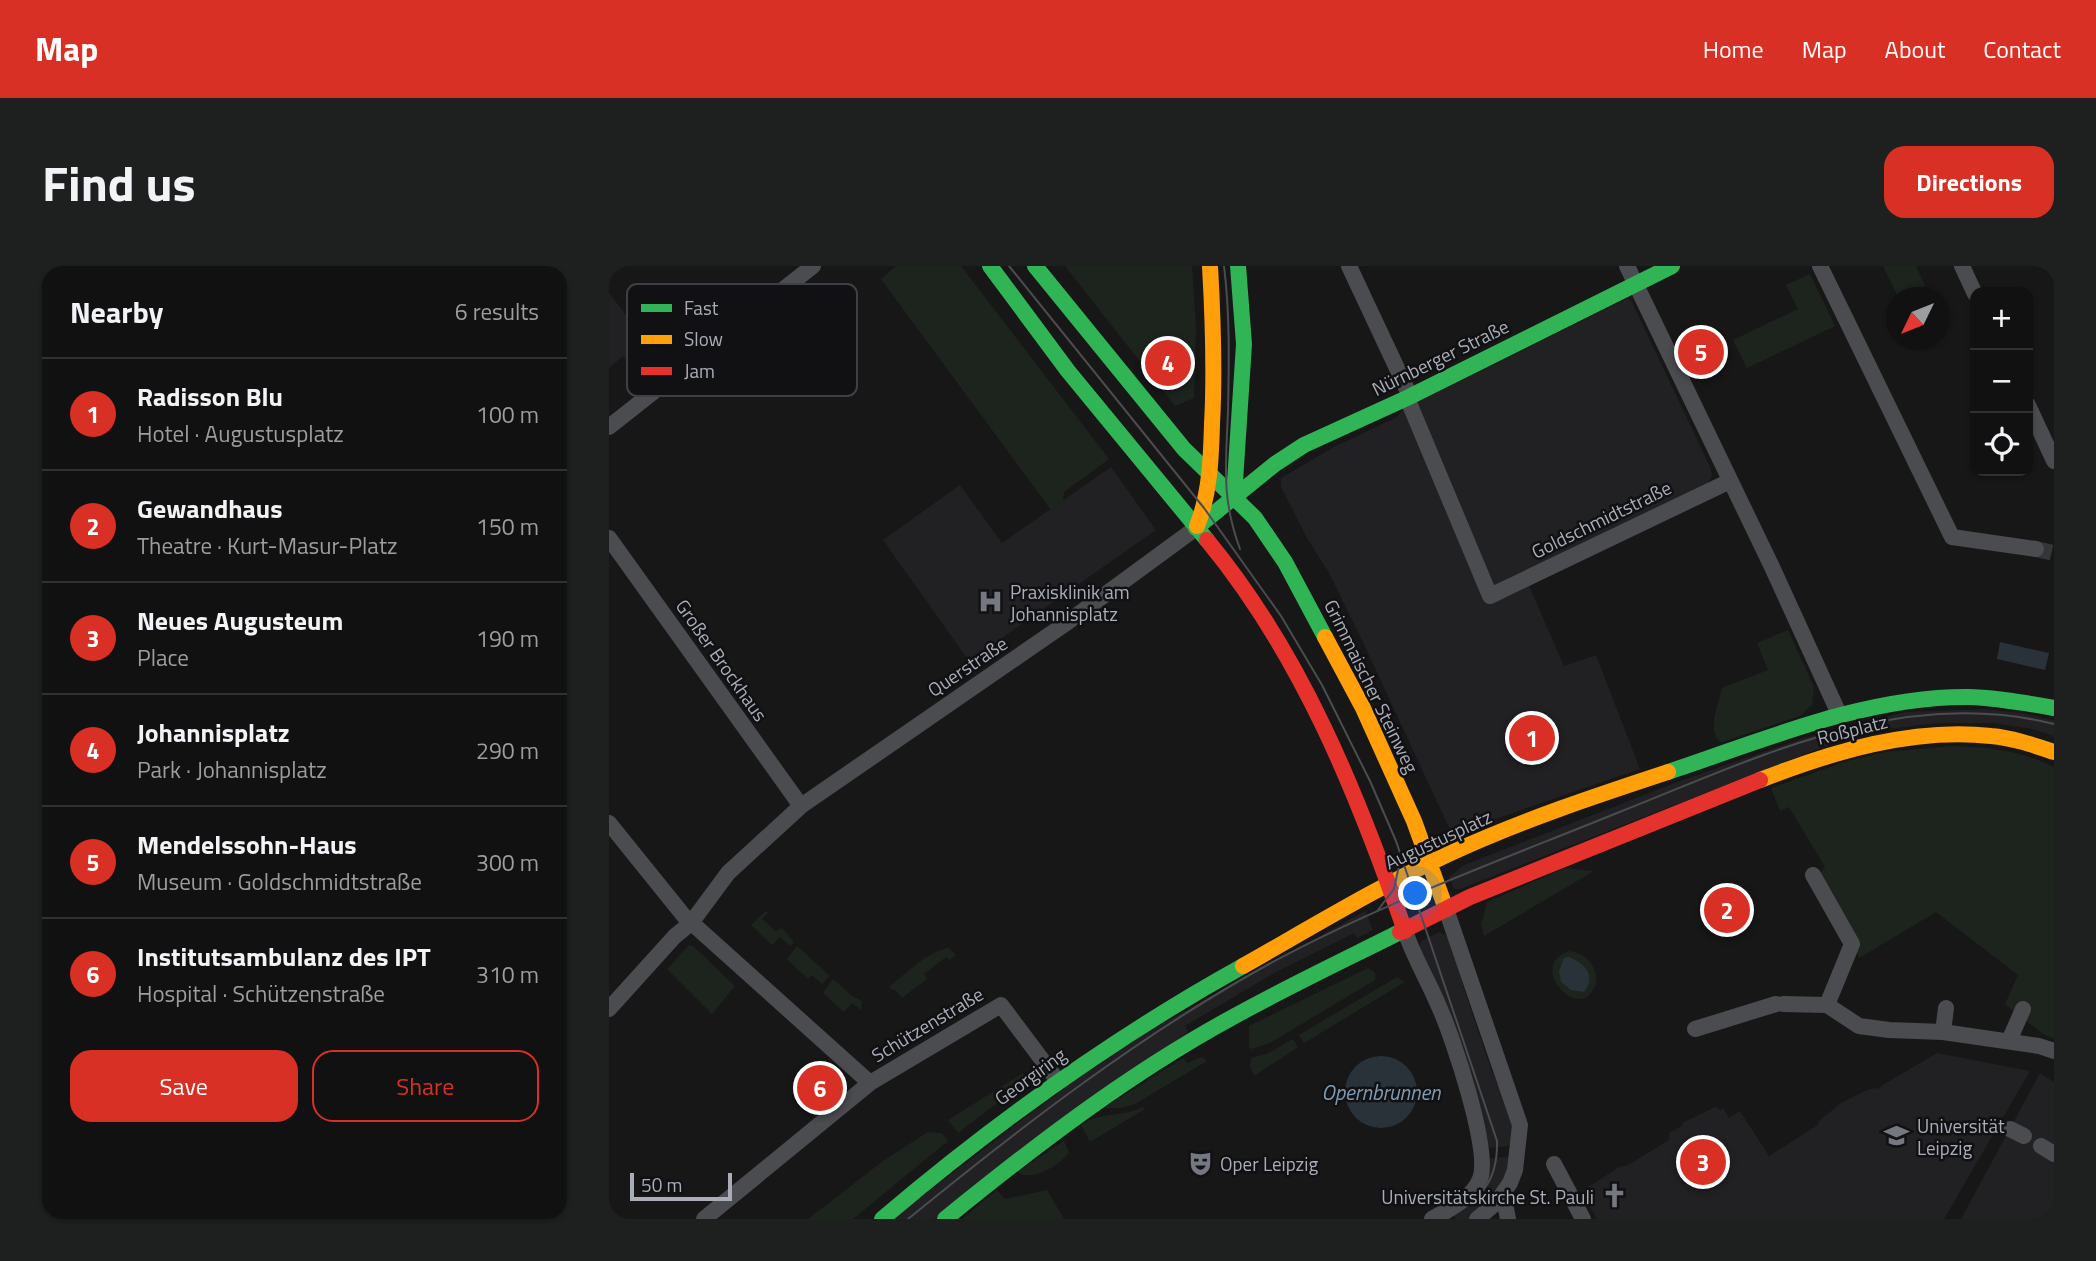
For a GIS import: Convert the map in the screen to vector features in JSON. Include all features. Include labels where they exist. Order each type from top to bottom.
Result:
[{"type":"main road","points":[[990,266],[1068,372],[1229,567],[1256,606],[1305,686],[1372,835],[1405,931]]},
{"type":"main road","name":"Grimmaischer Steinweg","points":[[1035,266],[1184,449],[1255,518],[1273,544],[1363,708],[1400,790],[1446,909]]},
{"type":"main road","points":[[1196,527],[1206,501],[1210,474],[1214,338],[1210,266]]},
{"type":"main road","points":[[1234,497],[1244,344],[1238,266]]},
{"type":"main road","name":"Nürnberger Straße","points":[[1234,497],[1304,445],[1408,397],[1672,266]]},
{"type":"main road","name":"Querstraße","points":[[1196,527],[1234,497]]},
{"type":"main road","name":"Roßplatz","points":[[1692,764],[1840,716],[1894,703],[1952,696],[2054,708]]},
{"type":"main road","name":"Roßplatz","points":[[1446,909],[1804,763],[1889,740],[1943,734],[2000,738],[2027,742],[2054,752]]},
{"type":"main road","name":"Augustusplatz","points":[[1215,981],[1454,852],[1527,822],[1692,764]]},
{"type":"main road","points":[[945,1219],[1013,1164],[1117,1088],[1232,1017],[1446,909]]},
{"type":"main road","name":"Georgiring","points":[[882,1219],[1058,1080],[1155,1016],[1215,981]]},
{"type":"street","points":[[790,284],[813,266]]},
{"type":"street","points":[[1349,266],[1408,397]]},
{"type":"street","points":[[1627,266],[1840,716]]},
{"type":"street","points":[[1820,266],[1952,537],[2036,549]]},
{"type":"street","points":[[1962,266],[1972,287]]},
{"type":"street","points":[[609,426],[647,396]]},
{"type":"street","name":"Goldschmidtstraße","points":[[1408,397],[1490,596],[1730,481]]},
{"type":"street","points":[[2032,413],[2054,461]]},
{"type":"street","name":"Querstraße","points":[[609,1009],[728,873],[801,806],[1055,632],[1196,527]]},
{"type":"street","name":"Großer Brockhaus","points":[[609,538],[801,806]]},
{"type":"street","points":[[609,823],[687,919],[870,1083]]},
{"type":"street","points":[[1814,875],[1851,944],[1827,1005]]},
{"type":"street","points":[[1446,909],[1520,1125],[1515,1170],[1510,1183],[1496,1203],[1477,1219]]},
{"type":"street","points":[[1405,931],[1413,954],[1441,1010],[1454,1046],[1466,1083],[1482,1156],[1481,1177],[1474,1189],[1462,1200],[1431,1219]]},
{"type":"street","points":[[1695,1029],[1779,1004],[1827,1005],[1859,1026],[1944,1032],[2009,1041],[2053,1051]]},
{"type":"street","name":"Schützenstraße","points":[[704,1219],[870,1083],[1001,1005],[1058,1080]]},
{"type":"street","points":[[1944,1032],[1946,1008]]},
{"type":"street","points":[[2009,1041],[2023,1009]]},
{"type":"street","points":[[1554,1164],[1583,1219]]},
{"type":"street","points":[[1504,1198],[1508,1219]]},
{"type":"shaded area","points":[[896,266],[961,266],[1109,459],[1064,492],[1063,501],[1051,510],[881,279]]},
{"type":"shaded area","points":[[1065,266],[1192,266],[1196,328],[1194,398],[1175,406]]},
{"type":"shaded area","points":[[1883,266],[1916,266],[1925,286],[1923,287],[1893,287]]},
{"type":"shaded area","points":[[1810,274],[1835,326],[1747,368],[1733,340],[1798,309],[1786,285]]},
{"type":"shaded area","points":[[609,293],[627,316],[627,361],[623,356],[609,368]]},
{"type":"shaded area","points":[[1628,298],[1712,475],[1704,486],[1524,574],[1564,666],[1596,655],[1640,769],[1452,834],[1329,573],[1307,538],[1281,487],[1281,478],[1334,447],[1397,417],[1403,409]]},
{"type":"shaded area","name":"Praxisklinik am Johannisplatz","points":[[1111,467],[1156,530],[969,661],[883,540],[960,485],[1002,543]]},
{"type":"shaded area","points":[[1788,630],[1814,687],[1812,705],[1800,716],[1722,742],[1714,733],[1714,726],[1722,688],[1768,670],[1757,643]]},
{"type":"shaded area","points":[[1984,709],[2054,720],[2054,736],[2032,729],[1991,723],[1937,723],[1881,730],[1841,740],[1460,889],[1454,889],[1449,877],[1464,865],[1680,781],[1804,738],[1905,712]]},
{"type":"shaded area","points":[[1950,746],[2003,750],[2054,767],[2054,1039],[2043,1034],[2005,1004],[2018,975],[1936,912],[1859,958],[1816,877],[1825,867],[1789,807],[1780,811],[1771,788],[1847,761],[1885,752]]},
{"type":"shaded area","points":[[1565,868],[1594,871],[1484,936],[1481,925],[1487,902]]},
{"type":"shaded area","points":[[766,911],[768,913],[762,919],[776,931],[782,928],[794,942],[790,946],[780,937],[772,945],[751,925]]},
{"type":"shaded area","points":[[1365,911],[1373,930],[1357,938],[1354,933],[1276,972],[1185,1026],[1188,1032],[934,1219],[892,1219],[1113,1051]]},
{"type":"shaded area","points":[[1439,932],[1448,936],[1454,946],[1464,989],[1491,1069],[1514,1124],[1512,1142],[1508,1146],[1487,1146],[1419,950],[1421,941]]},
{"type":"shaded area","points":[[689,945],[735,986],[712,1014],[667,969]]},
{"type":"shaded area","points":[[797,946],[830,976],[822,984],[812,975],[808,979],[787,959]]},
{"type":"shaded area","points":[[949,948],[956,955],[950,960],[946,957],[924,974],[927,979],[902,998],[889,987],[925,958]]},
{"type":"shaded area","points":[[1570,951],[1582,955],[1594,969],[1596,982],[1587,997],[1577,999],[1568,995],[1559,988],[1554,978],[1553,967],[1557,958]]},
{"type":"shaded area","points":[[1368,968],[1375,972],[1375,980],[1270,1043],[1252,1049],[1249,1047],[1249,1026]]},
{"type":"shaded area","points":[[1397,977],[1405,982],[1304,1043],[1299,1035]]},
{"type":"shaded area","points":[[833,979],[862,1001],[861,1010],[852,1003],[844,1012],[823,993]]},
{"type":"shaded area","points":[[1293,1039],[1298,1047],[1254,1076],[1250,1066],[1251,1058],[1269,1053]]},
{"type":"shaded area","name":"Universität Leipzig","points":[[1937,1053],[2030,1071],[1944,1219],[1597,1219],[1581,1192],[1619,1167],[1628,1165],[1669,1140],[1669,1133],[1683,1125],[1682,1123],[1715,1107],[1720,1110],[1723,1108],[1729,1118],[1740,1111],[1769,1156],[1818,1125],[1819,1121],[1841,1103],[1867,1090],[1876,1089]]},
{"type":"shaded area","points":[[1202,1057],[1207,1061],[1135,1104],[1121,1108],[1104,1108],[1183,1058],[1187,1063]]},
{"type":"shaded area","points":[[1023,1073],[1027,1080],[958,1133],[948,1120]]},
{"type":"shaded area","points":[[2040,1073],[2054,1082],[2054,1219],[1961,1219]]},
{"type":"shaded area","points":[[1143,1107],[1145,1109],[1090,1142],[1081,1125],[1095,1118]]},
{"type":"shaded area","points":[[928,1132],[942,1133],[948,1141],[853,1219],[808,1219],[883,1161]]},
{"type":"shaded area","points":[[1064,1141],[1069,1153],[1052,1167],[1031,1175],[1017,1172]]},
{"type":"shaded area","points":[[1512,1156],[1506,1183],[1470,1219],[1456,1219],[1452,1213],[1487,1159]]},
{"type":"shaded area","points":[[997,1190],[1005,1199],[1047,1190],[1064,1219],[962,1219]]},
{"type":"water","points":[[2000,642],[2049,653],[2045,670],[1997,659]]},
{"type":"water","points":[[1569,957],[1587,970],[1589,980],[1584,992],[1571,990],[1561,982],[1559,971],[1564,958]]},
{"type":"water","name":"Opernbrunnen","points":[[1388,1056],[1407,1066],[1415,1078],[1415,1106],[1407,1118],[1395,1126],[1374,1128],[1355,1118],[1347,1106],[1345,1085],[1355,1066],[1367,1058]]},
{"type":"tunnel","points":[[2036,549],[2054,553]]},
{"type":"tram line","points":[[1009,266],[1204,508],[1281,616],[1322,685],[1370,781],[1396,841],[1497,1141],[1494,1168],[1485,1188],[1447,1219]]},
{"type":"tram line","points":[[1224,266],[1229,338],[1226,481],[1230,513],[1240,549]]},
{"type":"tram line","points":[[908,1219],[1038,1116],[1174,1021],[1269,964],[1399,901],[1727,769],[1833,733],[1887,720],[1942,714],[1997,715],[2054,724]]},
{"type":"tram line","points":[[1378,910],[1394,889],[1400,861]]},
{"type":"traffic: fast","points":[[990,266],[1068,371],[1207,540]]},
{"type":"traffic: fast","points":[[1035,266],[1184,449],[1255,518],[1285,562],[1325,637]]},
{"type":"traffic: fast","points":[[1234,497],[1244,344],[1238,266]]},
{"type":"traffic: fast","points":[[1196,528],[1275,464],[1304,445],[1407,398],[1672,266]]},
{"type":"traffic: fast","points":[[1668,772],[1816,722],[1892,704],[1969,697],[2054,708]]},
{"type":"traffic: fast","points":[[945,1219],[1049,1137],[1157,1062],[1253,1006],[1400,932]]},
{"type":"traffic: fast","points":[[882,1219],[968,1149],[1101,1052],[1243,966]]},
{"type":"traffic: slow","points":[[1197,526],[1207,488],[1211,450],[1213,325],[1210,266]]},
{"type":"traffic: slow","points":[[1325,637],[1363,708],[1414,821],[1446,909]]},
{"type":"traffic: slow","points":[[1760,780],[1844,751],[1932,735],[1999,737],[2054,752]]},
{"type":"traffic: slow","points":[[1243,966],[1373,892],[1479,840],[1586,799],[1668,772]]},
{"type":"traffic: jam","points":[[1207,540],[1241,584],[1271,630],[1323,726],[1367,827],[1405,931]]},
{"type":"traffic: jam","points":[[1400,932],[1470,897],[1760,780]]},
{"type":"place","name":"Mendelssohn-Haus","points":[[1701,352]]},
{"type":"place","name":"Johannisplatz","points":[[1168,363]]},
{"type":"place","name":"Praxisklinik am Johannisplatz","points":[[990,602]]},
{"type":"place","name":"Radisson Blu","points":[[1532,738]]},
{"type":"place","name":"Gewandhaus","points":[[1727,910]]},
{"type":"place","name":"Institutsambulanz des IPT","points":[[820,1088]]},
{"type":"place","name":"Universität Leipzig","points":[[1897,1136]]},
{"type":"place","name":"Neues Augusteum","points":[[1703,1162]]},
{"type":"place","name":"Oper Leipzig","points":[[1200,1163]]},
{"type":"place","name":"Universitätskirche St. Pauli","points":[[1614,1196]]}]
